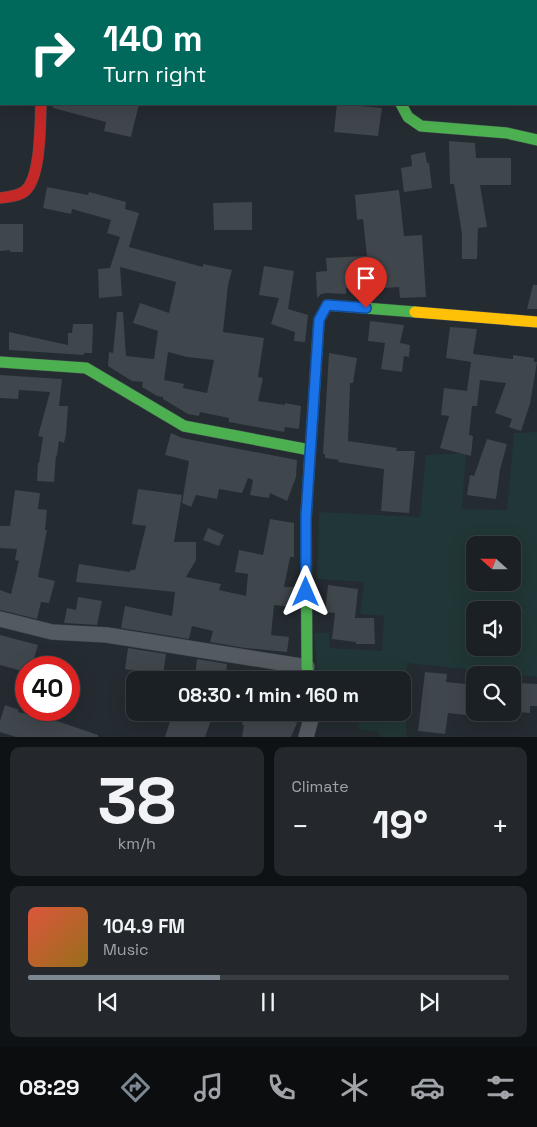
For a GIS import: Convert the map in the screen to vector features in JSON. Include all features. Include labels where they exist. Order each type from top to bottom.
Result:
[{"type":"street","points":[[0,198],[14,196],[26,190],[31,182],[37,162],[41,105]]},
{"type":"street","points":[[402,105],[408,117],[421,126],[507,133],[537,140]]},
{"type":"street","points":[[308,671],[306,517],[319,320],[327,305],[537,322]]},
{"type":"street","points":[[0,362],[86,368],[184,426],[310,450]]},
{"type":"street","points":[[0,619],[52,632],[106,635],[292,671]]},
{"type":"street","points":[[306,737],[310,721]]},
{"type":"green space","points":[[537,432],[537,677],[521,675],[521,666],[466,666],[466,669],[407,663],[407,671],[317,671],[314,633],[329,633],[330,648],[382,651],[384,616],[360,614],[364,582],[317,579],[319,512],[420,517],[426,455],[466,453],[462,509],[507,510],[514,433]]},
{"type":"green space","points":[[358,721],[406,721],[406,737],[379,737],[379,732],[358,729]]},
{"type":"building","points":[[53,105],[139,105],[131,137],[104,131],[106,122],[53,108]]},
{"type":"building","points":[[337,105],[382,108],[378,136],[334,132]]},
{"type":"building","points":[[449,141],[475,143],[476,158],[511,158],[511,185],[480,185],[487,227],[478,228],[477,259],[462,259],[462,234],[454,184],[450,184]]},
{"type":"building","points":[[425,152],[427,163],[429,163],[432,188],[404,192],[401,168],[412,166],[411,155]]},
{"type":"building","points":[[47,187],[88,195],[89,192],[126,202],[125,209],[139,213],[129,247],[203,267],[203,264],[232,270],[228,285],[223,332],[264,338],[258,377],[263,378],[258,401],[301,406],[299,429],[285,427],[284,432],[229,422],[229,418],[200,412],[199,416],[188,414],[163,399],[163,397],[157,396],[142,387],[143,382],[132,381],[108,366],[109,352],[113,353],[117,312],[123,312],[126,356],[154,359],[158,331],[133,323],[140,303],[169,313],[176,282],[120,267],[122,296],[99,298],[98,269],[110,268],[120,237],[107,233],[111,220],[72,209],[71,214],[43,208]],"holes":[[[168,352],[187,357],[214,360],[207,393],[183,388],[184,384],[164,380]]]},
{"type":"building","points":[[399,190],[404,236],[422,235],[426,297],[400,298],[399,287],[346,288],[346,294],[327,293],[321,294],[317,298],[316,272],[327,271],[326,258],[367,256],[363,219],[357,220],[355,195]]},
{"type":"building","points":[[252,202],[252,230],[214,230],[213,203]]},
{"type":"building","points":[[0,224],[23,224],[23,252],[0,251]]},
{"type":"building","points":[[264,266],[294,271],[288,309],[308,315],[305,342],[294,341],[295,332],[271,324],[279,298],[259,295]]},
{"type":"building","points":[[533,285],[537,285],[537,309],[527,309]]},
{"type":"building","points":[[370,321],[404,325],[400,343],[410,345],[409,357],[404,356],[402,372],[381,369],[385,343],[368,341]]},
{"type":"building","points":[[73,324],[93,324],[92,353],[84,353],[84,355],[9,350],[9,332],[68,345],[68,333],[72,333]]},
{"type":"building","points":[[450,327],[477,329],[473,354],[513,359],[513,355],[534,358],[534,362],[537,362],[530,404],[521,431],[509,427],[512,419],[495,413],[506,383],[480,380],[477,406],[472,406],[469,435],[473,436],[471,456],[440,448],[449,416],[441,415],[444,388],[467,391],[471,362],[446,358]]},
{"type":"building","points":[[329,353],[357,358],[353,383],[350,383],[348,441],[397,448],[396,451],[415,451],[409,513],[381,511],[384,469],[338,462],[339,460],[325,458],[325,454],[323,454]]},
{"type":"building","points":[[0,375],[62,379],[59,406],[68,406],[66,434],[64,443],[59,441],[54,482],[37,481],[43,437],[38,436],[50,392],[19,390],[18,399],[0,398]]},
{"type":"building","points":[[171,433],[182,438],[297,460],[296,477],[287,501],[270,493],[269,498],[250,495],[253,480],[248,478],[242,493],[219,489],[217,499],[196,495],[191,507],[182,503],[189,461],[165,455]]},
{"type":"building","points":[[487,439],[507,444],[500,470],[496,499],[467,495],[470,475],[474,476]]},
{"type":"building","points":[[138,489],[182,495],[174,542],[196,542],[196,560],[186,577],[221,584],[219,590],[246,596],[248,574],[235,572],[239,550],[263,555],[270,519],[294,523],[294,557],[290,557],[284,587],[294,587],[294,607],[274,605],[271,635],[289,637],[287,652],[210,642],[213,631],[192,626],[189,639],[121,628],[125,606],[172,616],[175,592],[76,582],[79,564],[130,572],[130,570],[135,570],[146,526],[132,524]]},
{"type":"building","points":[[15,490],[40,493],[38,509],[47,510],[45,530],[47,530],[38,577],[55,581],[49,603],[41,602],[37,619],[0,610],[0,590],[11,594],[19,561],[15,560],[17,549],[0,548],[0,526],[10,526]]},
{"type":"building","points":[[208,528],[224,535],[219,546],[203,540]]},
{"type":"building","points":[[328,585],[358,589],[355,618],[374,618],[375,644],[356,644],[356,642],[332,639],[335,613],[325,612]]},
{"type":"building","points":[[78,597],[102,601],[97,625],[64,623],[67,608],[76,610]]},
{"type":"building","points":[[0,635],[38,645],[35,656],[15,656],[15,669],[0,665]]},
{"type":"building","points":[[128,648],[166,654],[164,671],[125,669]]},
{"type":"building","points":[[197,659],[227,664],[226,671],[196,671]]},
{"type":"building","points":[[425,672],[447,674],[446,682],[466,684],[466,715],[448,713],[445,734],[418,731]]},
{"type":"building","points":[[521,683],[537,684],[537,706],[530,706],[530,713],[521,712]]},
{"type":"building","points":[[5,705],[15,709],[15,721],[56,721],[98,735],[98,737],[16,737],[0,732],[0,721]]},
{"type":"building","points":[[170,721],[211,721],[205,737],[165,737]]},
{"type":"building","points":[[243,721],[292,721],[297,723],[291,737],[242,737],[244,725],[242,725]]},
{"type":"traffic: fast","points":[[402,105],[408,117],[421,126],[507,133],[537,140]]},
{"type":"traffic: fast","points":[[308,671],[306,517],[319,320],[327,305],[415,312]]},
{"type":"traffic: fast","points":[[0,362],[86,368],[184,426],[310,450]]},
{"type":"traffic: slow","points":[[415,312],[537,322]]},
{"type":"traffic: jam","points":[[0,198],[21,194],[31,183],[35,173],[39,149],[41,105]]},
{"type":"route","points":[[306,592],[306,517],[319,320],[327,305],[366,308]]}]
